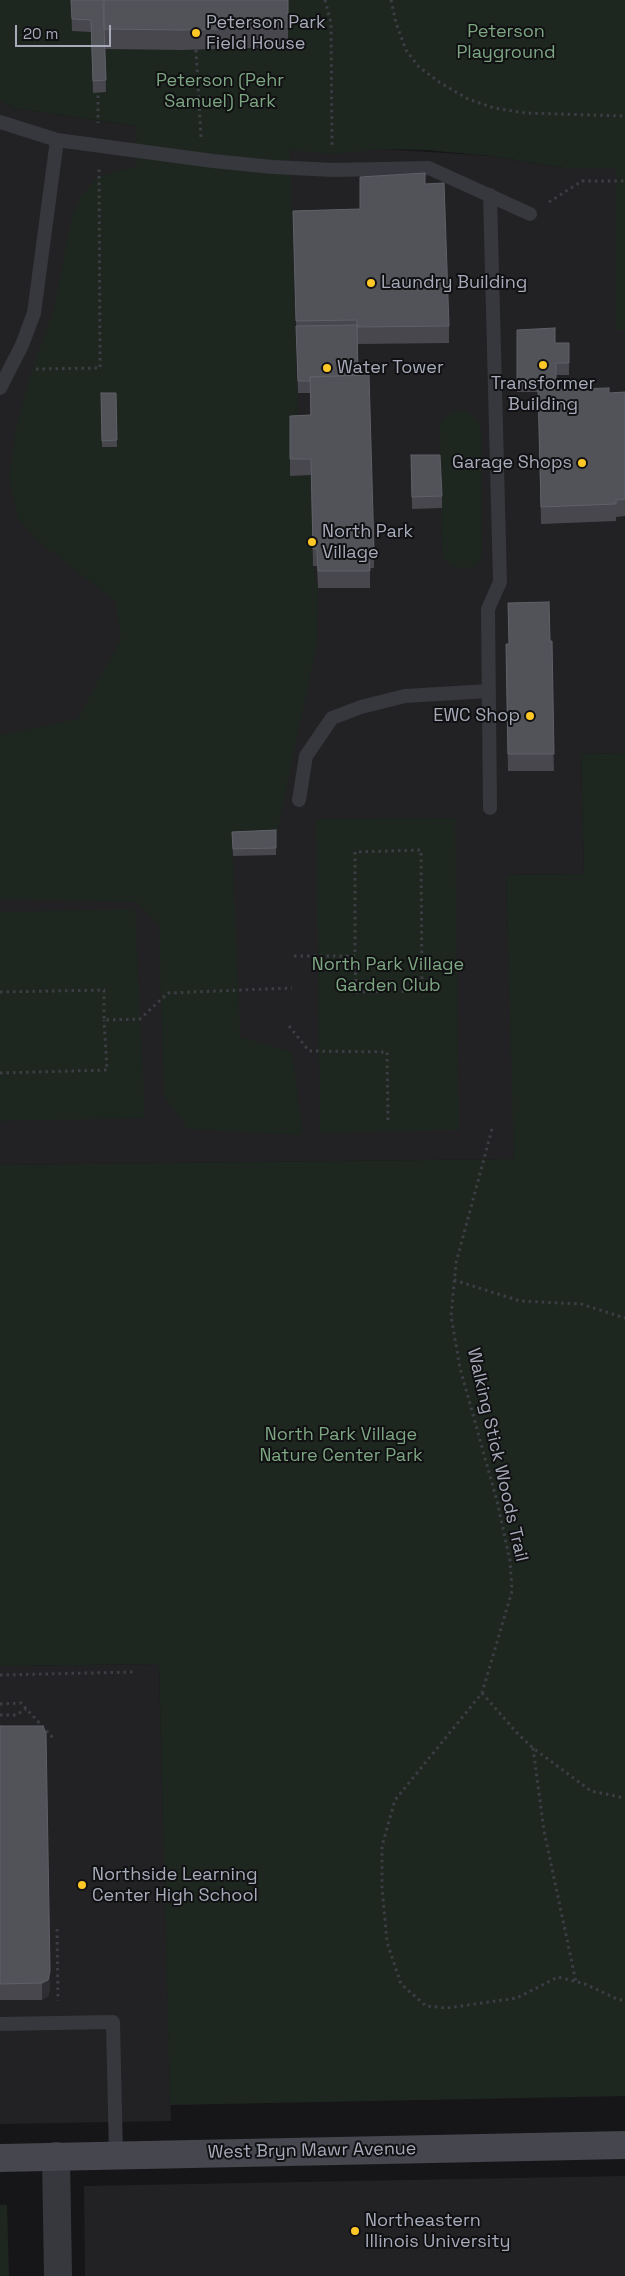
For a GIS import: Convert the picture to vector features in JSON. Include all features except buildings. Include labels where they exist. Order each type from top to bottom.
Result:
[{"type":"street","name":"West Bryn Mawr Avenue","points":[[0,2158],[625,2145]]},
{"type":"street","points":[[56,2156],[58,2276]]},
{"type":"lane","points":[[0,122],[57,140],[202,160],[333,170],[429,168],[490,194],[530,214]]},
{"type":"lane","points":[[0,388],[22,345],[34,313],[57,140]]},
{"type":"lane","points":[[490,194],[500,582],[488,609],[490,808]]},
{"type":"lane","points":[[299,800],[306,756],[332,718],[361,707],[405,696],[489,691]]},
{"type":"lane","points":[[0,2024],[114,2022],[116,2155]]},
{"type":"path","points":[[326,0],[331,23],[332,73],[330,106],[333,170]]},
{"type":"path","points":[[391,0],[396,23],[406,50],[418,66],[439,82],[468,99],[494,108],[526,113],[625,116]]},
{"type":"path","points":[[196,50],[202,160]]},
{"type":"path","points":[[98,84],[98,105]]},
{"type":"path","points":[[32,370],[100,368],[99,176]]},
{"type":"path","points":[[530,214],[582,181],[625,181]]},
{"type":"path","points":[[421,850],[422,991],[356,992],[355,956],[355,852],[421,850]]},
{"type":"path","points":[[294,956],[355,956]]},
{"type":"path","points":[[104,1020],[140,1019],[168,993],[292,988]]},
{"type":"path","points":[[0,992],[104,990],[107,1070],[0,1073]]},
{"type":"path","points":[[289,1026],[310,1051],[387,1052],[388,1123]]},
{"type":"path","name":"Walking Stick Woods Trail","points":[[492,1129],[456,1264],[451,1316],[460,1368],[497,1501],[510,1561],[512,1592],[482,1693],[395,1800],[382,1846],[382,1887],[386,1942],[401,1984],[426,2006],[447,2008],[518,1998],[558,1977],[576,1982],[619,2000],[625,2000]]},
{"type":"path","points":[[454,1280],[520,1301],[581,1304],[625,1318]]},
{"type":"path","points":[[0,1675],[134,1672]]},
{"type":"path","points":[[482,1693],[533,1748],[590,1791],[625,1798]]},
{"type":"path","points":[[0,1704],[21,1703],[55,1740]]},
{"type":"path","points":[[0,1715],[16,1715],[26,1709]]},
{"type":"path","points":[[533,1748],[544,1831],[576,1982]]},
{"type":"path","points":[[49,2003],[58,2003],[57,1928]]},
{"type":"shaded area","name":"North Park Village","points":[[0,100],[14,108],[136,126],[383,149],[491,156],[564,168],[616,168],[616,330],[625,330],[625,753],[581,754],[584,874],[506,875],[515,1159],[0,1165]]},
{"type":"shaded area","name":"Northside Learning Center High School","points":[[159,1664],[171,2121],[0,2124],[0,1666]]},
{"type":"shaded area","name":"Northeastern Illinois University","points":[[625,2176],[625,2276],[85,2276],[84,2186]]},
{"type":"green space","points":[[0,0],[625,0],[625,330],[616,330],[616,168],[564,168],[491,156],[426,150],[383,149],[332,154],[290,150],[298,423],[290,424],[290,476],[311,475],[313,566],[318,588],[317,643],[276,837],[232,839],[240,1037],[292,1052],[303,1135],[188,1129],[164,1096],[159,925],[137,902],[0,899],[0,735],[78,719],[121,639],[116,602],[37,540],[18,518],[9,479],[16,429],[32,369],[53,313],[72,216],[81,196],[99,176],[137,166],[136,126],[14,108],[0,100]]},
{"type":"green space","points":[[456,411],[467,411],[476,419],[481,427],[482,553],[478,566],[462,569],[451,565],[443,558],[442,550],[440,425],[446,416]]},
{"type":"green space","name":"North Park Village Nature Center Park","points":[[625,753],[625,2096],[170,2105],[159,1664],[0,1666],[0,1165],[514,1159],[506,875],[584,874],[581,754]]},
{"type":"green space","name":"North Park Village Garden Club","points":[[455,818],[459,1130],[320,1133],[316,819]]},
{"type":"green space","points":[[135,909],[145,1118],[0,1121],[0,912]]},
{"type":"green space","points":[[0,2205],[7,2205],[9,2276],[0,2276]]},
{"type":"place","name":"Peterson Park Field House","points":[[196,33]]},
{"type":"place","name":"Laundry Building","points":[[371,283]]},
{"type":"place","name":"Transformer Building","points":[[543,365]]},
{"type":"place","name":"Water Tower","points":[[327,368]]},
{"type":"place","name":"Garage Shops","points":[[582,463]]},
{"type":"place","name":"North Park Village","points":[[312,542]]},
{"type":"place","name":"EWC Shop","points":[[530,716]]},
{"type":"place","name":"Northside Learning Center High School","points":[[82,1885]]},
{"type":"place","name":"Northeastern Illinois University","points":[[355,2231]]},
{"type":"park label","name":"Peterson Playground","points":[[506,42]]},
{"type":"park label","name":"Peterson (Pehr Samuel) Park","points":[[220,91]]}]
